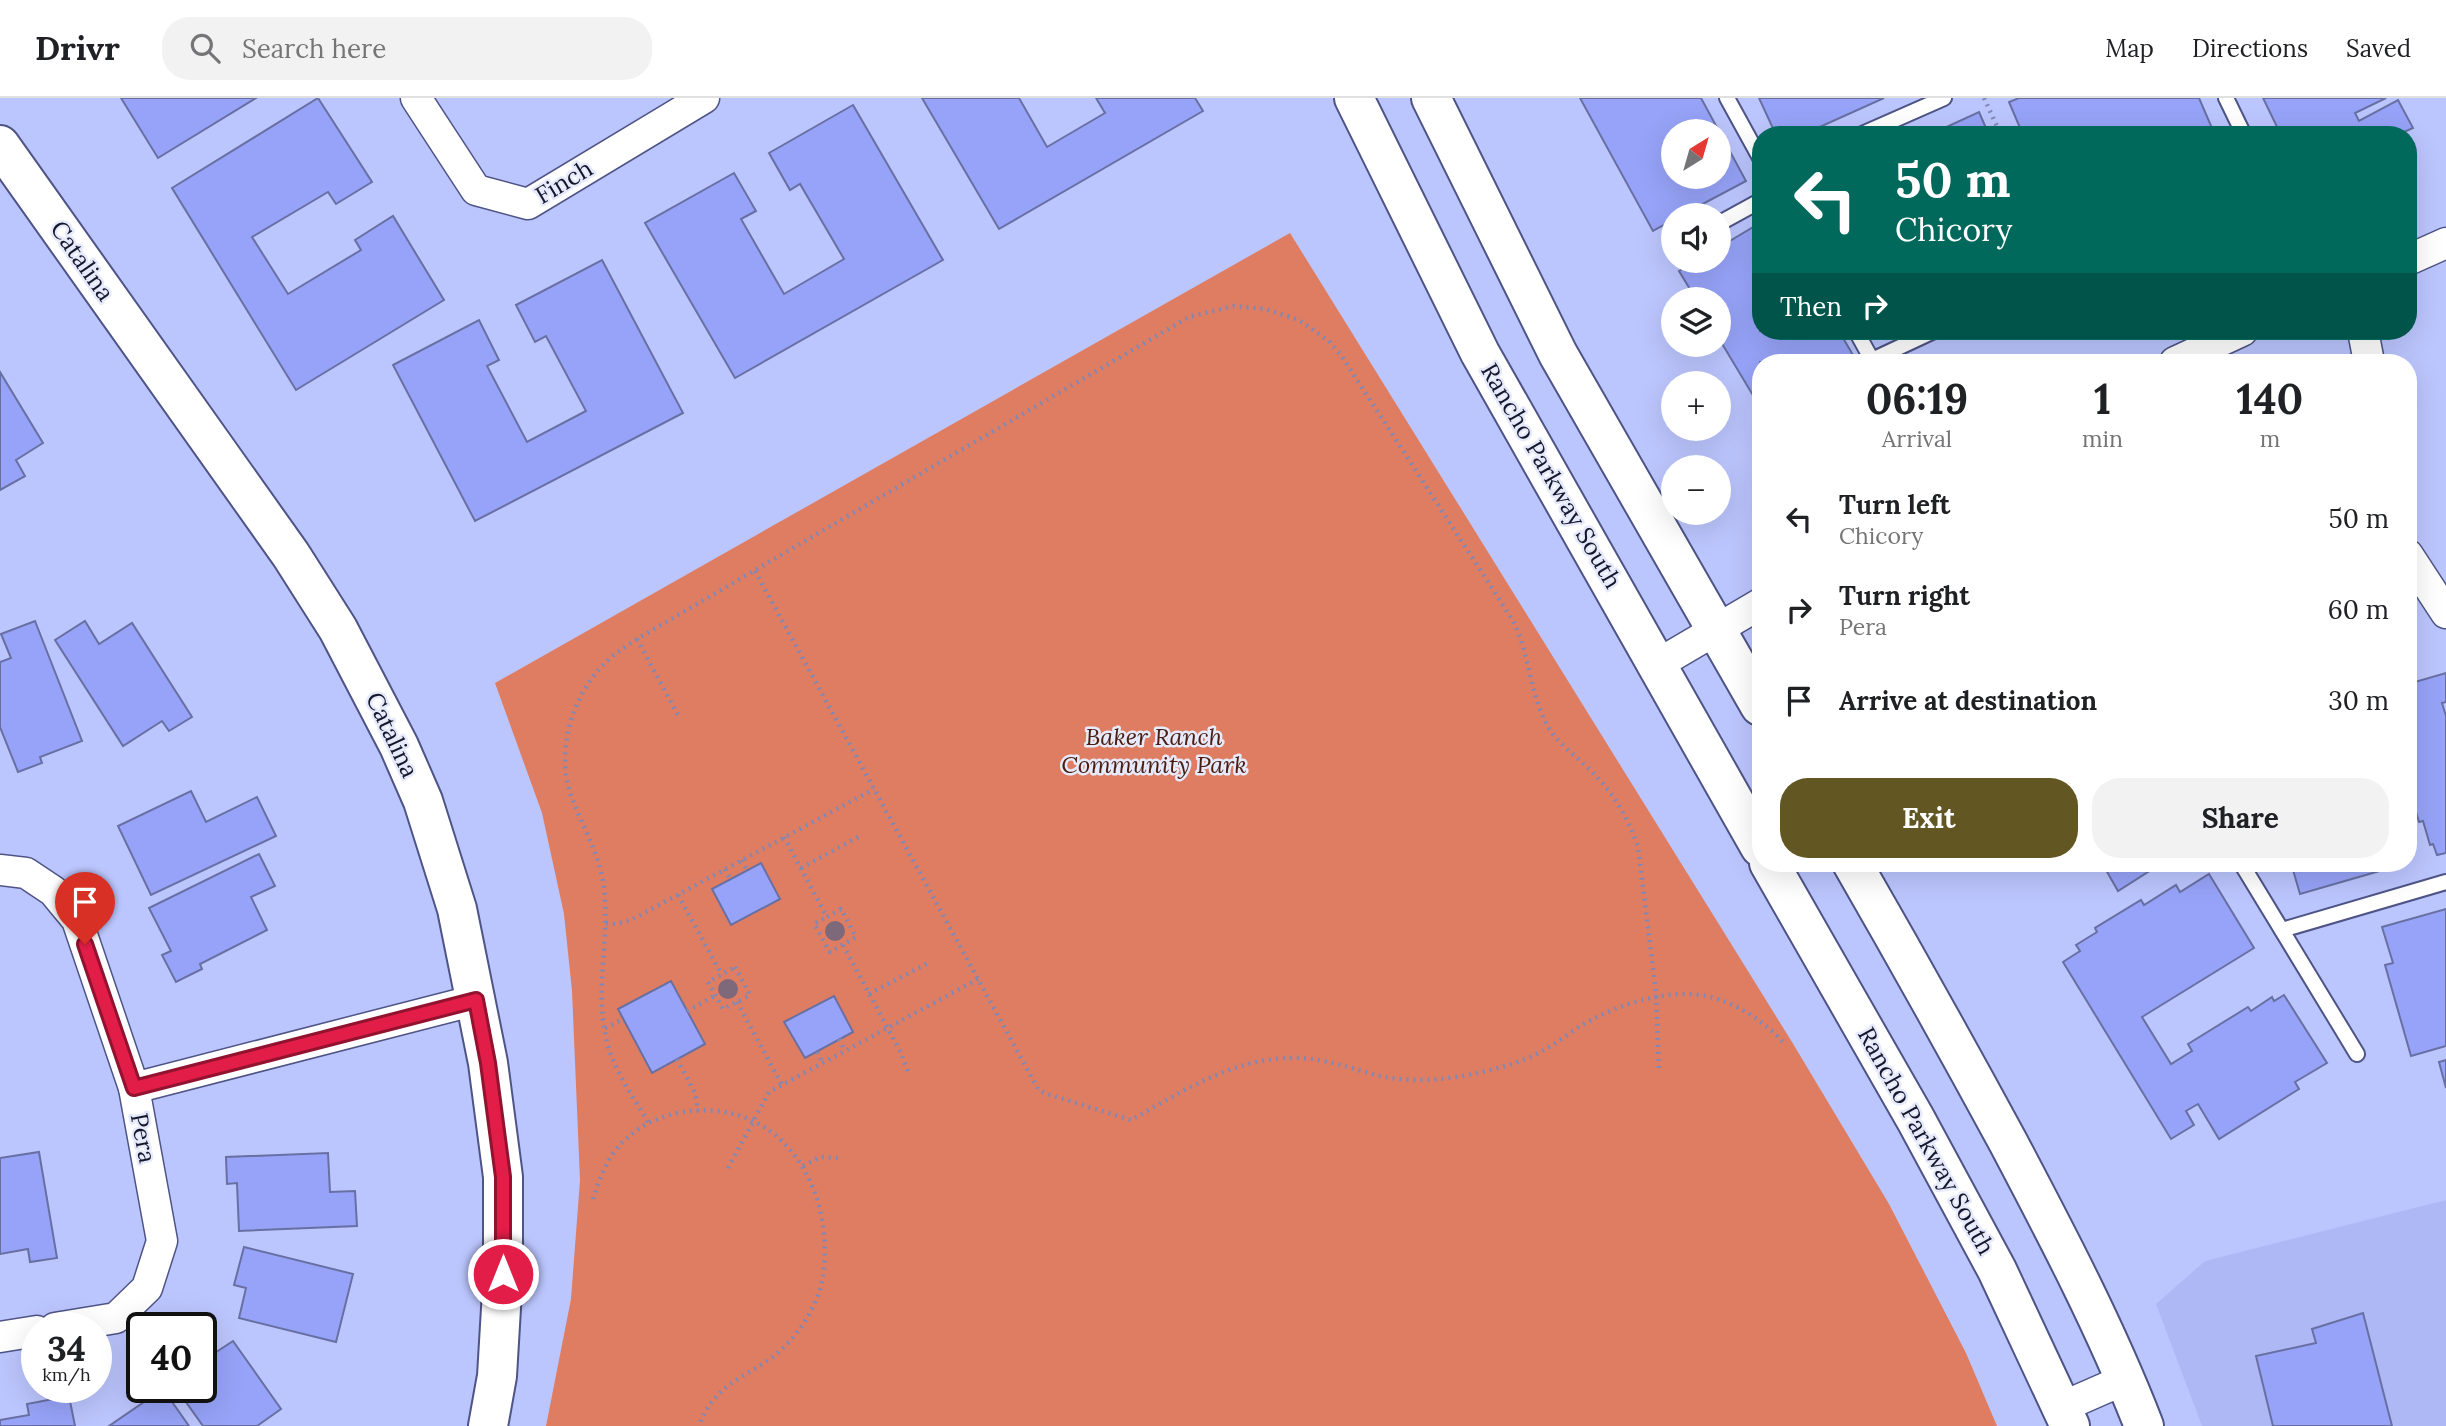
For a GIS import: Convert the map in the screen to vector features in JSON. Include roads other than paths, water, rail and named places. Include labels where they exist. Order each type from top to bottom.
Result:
[{"type":"street","name":"Finch","points":[[416,98],[476,190],[528,204],[704,98]]},
{"type":"street","name":"Rancho Parkway South","points":[[1354,98],[1480,353],[1752,833]]},
{"type":"street","points":[[1431,98],[1558,354],[1752,692]]},
{"type":"street","name":"Catalina","points":[[0,145],[291,555],[338,629],[399,746],[423,801],[457,909],[488,1063],[503,1177],[503,1274],[496,1376],[488,1426]]},
{"type":"street","points":[[2417,256],[2446,243]]},
{"type":"street","points":[[2192,354],[2223,340]]},
{"type":"street","points":[[2417,569],[2446,613]]},
{"type":"street","points":[[1658,664],[1752,609]]},
{"type":"street","name":"Pera","points":[[0,870],[26,873],[53,891],[77,920],[134,1088],[162,1241],[147,1288],[116,1318],[112,1319]]},
{"type":"street","name":"Rancho Parkway South","points":[[1774,872],[1916,1120],[1997,1270],[2066,1417]]},
{"type":"street","points":[[1857,872],[1935,1007],[2053,1227],[2126,1379],[2144,1426]]},
{"type":"street","points":[[134,1088],[476,1000]]},
{"type":"street","points":[[0,1337],[21,1334]]},
{"type":"street","points":[[2066,1417],[2126,1379]]},
{"type":"lane","points":[[1727,98],[1752,143]]},
{"type":"lane","points":[[1880,126],[1944,98]]},
{"type":"lane","points":[[2226,98],[2240,126]]},
{"type":"lane","points":[[1731,217],[1752,205]]},
{"type":"lane","points":[[1885,354],[1915,340]]},
{"type":"lane","points":[[2247,872],[2357,1054]]},
{"type":"lane","points":[[2282,930],[2446,882]]},
{"type":"park label","name":"Baker Ranch Community Park","points":[[1154,751]]}]
